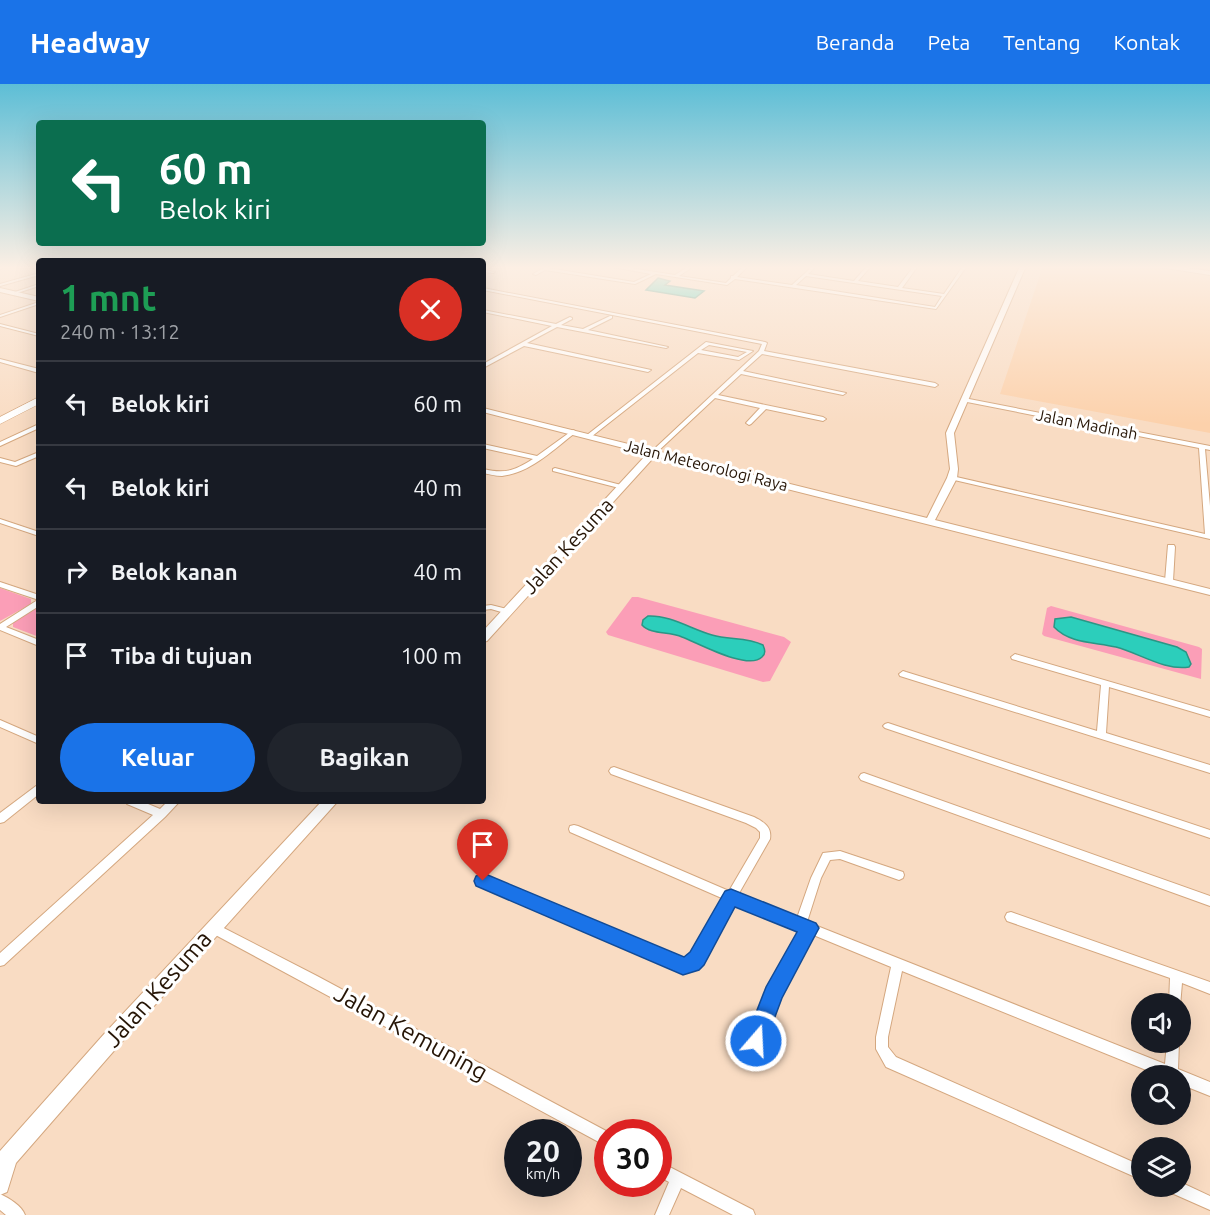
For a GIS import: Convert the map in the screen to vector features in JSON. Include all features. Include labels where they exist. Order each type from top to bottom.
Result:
[{"type":"highway","points":[[0,414],[36,396]]},
{"type":"highway","points":[[0,421],[36,402]]},
{"type":"street","points":[[520,319],[666,347]]},
{"type":"street","points":[[486,363],[569,319]]},
{"type":"street","points":[[583,331],[607,319]]},
{"type":"street","points":[[643,319],[763,341],[766,344],[761,352],[653,453]]},
{"type":"street","points":[[930,521],[952,478],[954,469],[950,433],[1000,319]]},
{"type":"street","points":[[0,325],[36,333]]},
{"type":"street","points":[[588,436],[697,351],[711,342],[751,351],[739,359],[697,351]]},
{"type":"street","points":[[523,344],[648,370]]},
{"type":"street","points":[[761,352],[935,385]]},
{"type":"street","points":[[0,360],[36,370]]},
{"type":"street","points":[[739,372],[843,393]]},
{"type":"street","points":[[713,396],[823,419]]},
{"type":"street","name":"Jalan Madinah","points":[[964,400],[1210,448]]},
{"type":"street","points":[[749,423],[764,407]]},
{"type":"street","name":"Jalan Meteorologi Raya","points":[[486,411],[1210,592]]},
{"type":"street","points":[[0,444],[36,427]]},
{"type":"street","points":[[486,471],[505,474],[539,458],[573,432]]},
{"type":"street","points":[[952,478],[1210,536],[1202,446]]},
{"type":"street","points":[[486,447],[539,458]]},
{"type":"street","name":"Jalan Kesuma","points":[[486,635],[653,453]]},
{"type":"street","points":[[0,460],[16,464],[36,455]]},
{"type":"street","points":[[555,470],[622,487]]},
{"type":"street","points":[[0,521],[36,533]]},
{"type":"street","points":[[29,530],[36,526]]},
{"type":"street","points":[[1169,581],[1171,547]]},
{"type":"street","points":[[0,584],[36,600]]},
{"type":"street","points":[[0,627],[36,603]]},
{"type":"street","points":[[486,607],[491,606],[508,612]]},
{"type":"street","points":[[0,627],[36,642]]},
{"type":"street","points":[[1015,657],[1210,714]]},
{"type":"street","points":[[903,674],[1210,769]]},
{"type":"street","points":[[1101,736],[1105,683]]},
{"type":"street","points":[[0,723],[36,740]]},
{"type":"street","points":[[888,726],[1210,834]]},
{"type":"street","points":[[483,881],[683,966],[693,964],[765,839],[764,828],[750,820],[614,771]]},
{"type":"street","points":[[864,777],[1210,901]]},
{"type":"street","points":[[0,819],[36,791]]},
{"type":"street","points":[[138,804],[161,814]]},
{"type":"street","points":[[0,961],[172,804]]},
{"type":"street","name":"Jalan Kesuma","points":[[0,1185],[4,1163],[328,804]]},
{"type":"street","points":[[574,829],[777,916],[1151,1065]]},
{"type":"street","points":[[756,1041],[816,878],[827,856],[840,855],[899,875]]},
{"type":"street","points":[[1011,917],[1210,988]]},
{"type":"street","name":"Jalan Kemuning","points":[[214,928],[328,986],[455,1059],[594,1133]]},
{"type":"street","points":[[898,964],[882,1037],[882,1049],[891,1062],[1131,1168]]},
{"type":"street","points":[[1175,993],[1176,975]]},
{"type":"street","points":[[1191,1081],[1210,1089]]},
{"type":"street","points":[[672,1175],[748,1215]]},
{"type":"street","points":[[1191,1194],[1210,1203]]},
{"type":"street","points":[[662,1215],[665,1197]]},
{"type":"street","points":[[0,1201],[18,1215]]},
{"type":"shaded area","points":[[1025,319],[1210,319],[1210,433],[1000,394]]},
{"type":"shaded area","points":[[0,588],[31,599],[31,604],[0,621]]},
{"type":"shaded area","points":[[632,597],[784,637],[791,642],[770,681],[763,682],[608,635],[606,632]]},
{"type":"shaded area","points":[[1051,606],[1199,647],[1202,649],[1201,679],[1044,636],[1042,634],[1047,608]]},
{"type":"shaded area","points":[[36,609],[36,636],[13,627],[13,622]]},
{"type":"water","points":[[648,616],[672,620],[712,635],[757,642],[763,645],[765,653],[755,660],[746,661],[735,658],[677,635],[655,632],[646,628],[642,625],[643,620]]},
{"type":"water","points":[[1071,617],[1177,647],[1186,652],[1191,664],[1189,667],[1180,668],[1161,664],[1116,647],[1068,637],[1054,627],[1055,619]]},
{"type":"route","points":[[483,881],[683,966],[693,964],[697,959],[731,897],[809,928],[773,994],[756,1041]]}]
